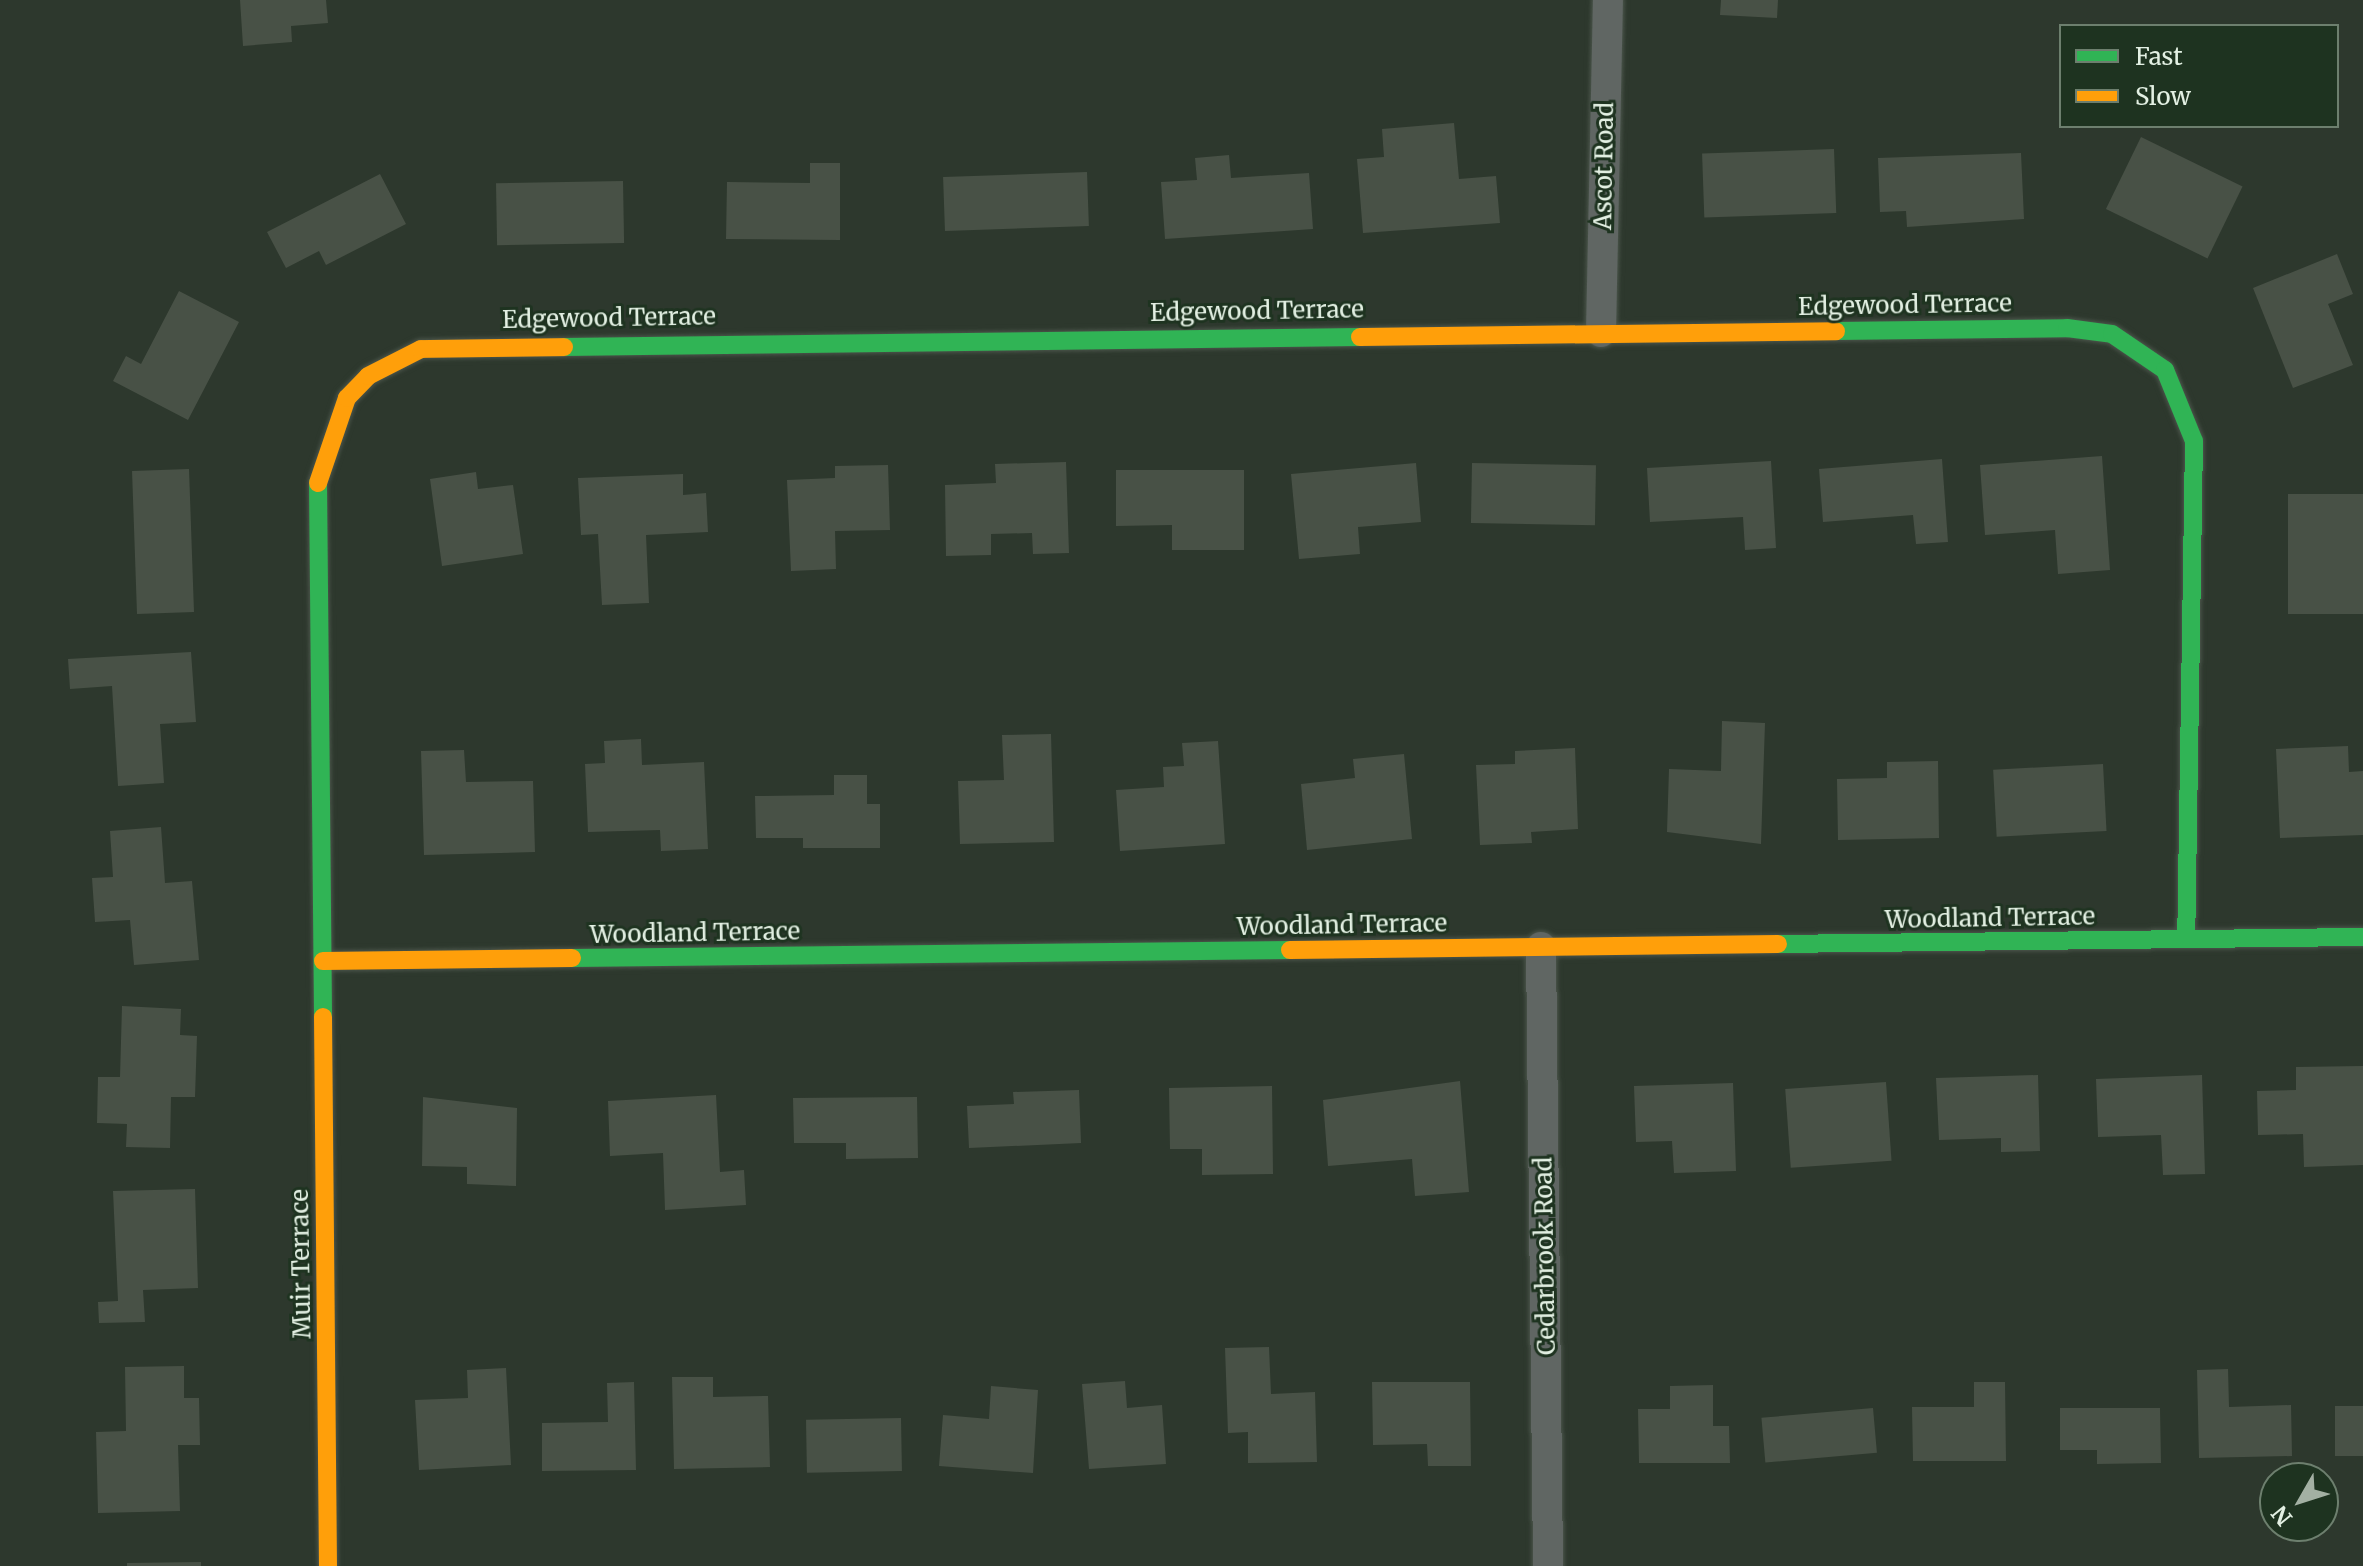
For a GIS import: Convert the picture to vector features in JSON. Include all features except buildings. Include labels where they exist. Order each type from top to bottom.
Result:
[{"type":"street","name":"Ascot Road","points":[[1601,332],[1608,0]]},
{"type":"street","name":"Edgewood Terrace","points":[[323,961],[318,466],[347,398],[393,360],[467,344],[2086,329],[2135,346],[2165,370],[2194,441],[2186,939]]},
{"type":"street","name":"Woodland Terrace","points":[[323,961],[2363,937]]},
{"type":"street","name":"Cedarbrook Road","points":[[1541,947],[1548,1566]]},
{"type":"street","name":"Muir Terrace","points":[[323,961],[328,1566]]},
{"type":"traffic: fast","points":[[1836,331],[2067,328],[2112,334],[2165,370],[2194,441],[2186,939]]},
{"type":"traffic: fast","points":[[564,347],[1360,337]]},
{"type":"traffic: fast","points":[[318,483],[323,1017]]},
{"type":"traffic: fast","points":[[1778,944],[2363,937]]},
{"type":"traffic: fast","points":[[572,958],[1290,950]]},
{"type":"traffic: slow","points":[[1360,337],[1836,331]]},
{"type":"traffic: slow","points":[[318,483],[347,398],[368,376],[421,349],[564,347]]},
{"type":"traffic: slow","points":[[1290,950],[1778,944]]},
{"type":"traffic: slow","points":[[323,961],[572,958]]},
{"type":"traffic: slow","points":[[323,1017],[328,1566]]}]
